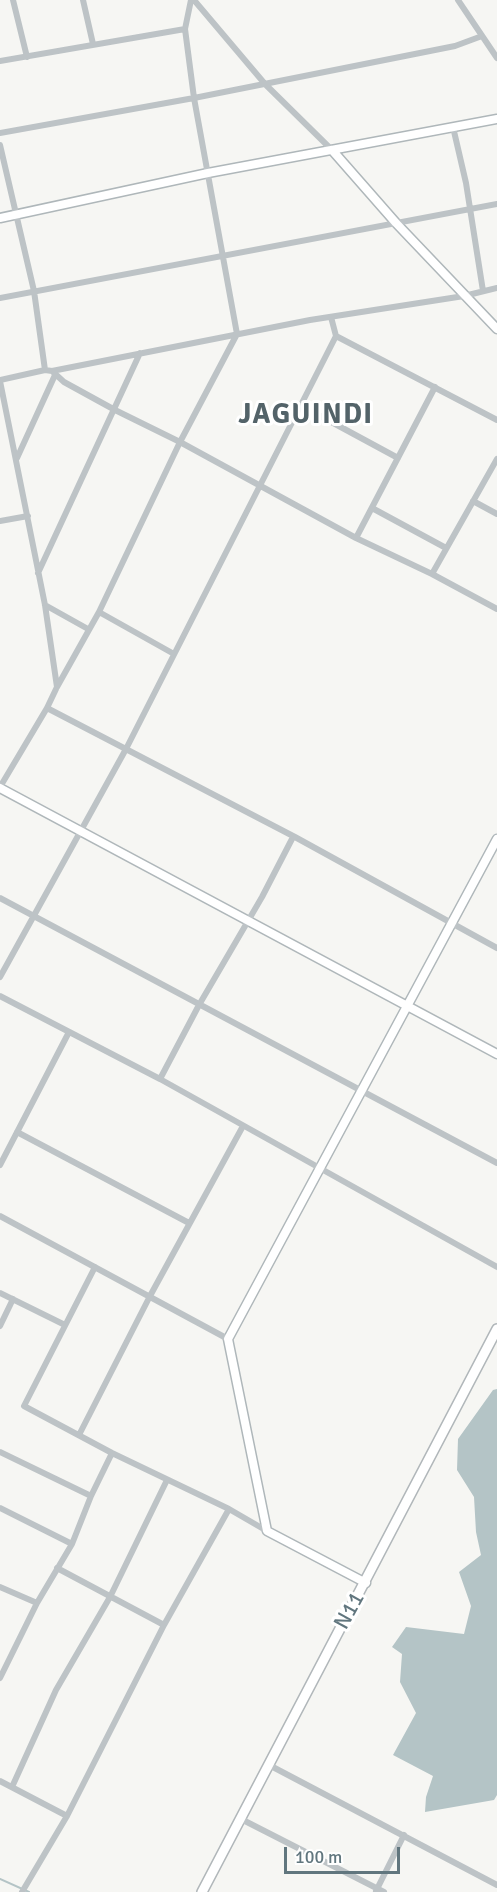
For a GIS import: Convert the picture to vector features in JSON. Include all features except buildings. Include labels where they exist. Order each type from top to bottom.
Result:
[{"type":"main road","name":"N11","points":[[202,1892],[334,1638],[366,1583],[497,1329]]},
{"type":"street","points":[[13,0],[27,57]]},
{"type":"street","points":[[84,0],[93,44]]},
{"type":"street","points":[[497,329],[396,223],[332,150],[265,84],[193,0],[187,10],[184,29],[194,98],[237,334],[180,442],[99,612],[0,788],[497,1054]]},
{"type":"street","points":[[458,0],[497,58]]},
{"type":"street","points":[[0,61],[184,29]]},
{"type":"street","points":[[0,133],[194,98],[455,46],[482,36]]},
{"type":"street","points":[[0,218],[208,173],[497,119]]},
{"type":"street","points":[[453,127],[466,183],[483,291]]},
{"type":"street","points":[[0,145],[50,372],[16,459]]},
{"type":"street","points":[[0,298],[497,204]]},
{"type":"street","points":[[57,687],[45,605],[0,381],[237,334],[464,296],[497,288]]},
{"type":"street","points":[[0,977],[126,749],[336,336],[331,317]]},
{"type":"street","points":[[336,336],[497,420]]},
{"type":"street","points":[[38,574],[140,353]]},
{"type":"street","points":[[50,372],[115,411],[180,442],[356,538],[432,574],[497,609]]},
{"type":"street","points":[[356,538],[435,387]]},
{"type":"street","points":[[300,405],[398,458]]},
{"type":"street","points":[[432,574],[497,459]]},
{"type":"street","points":[[473,501],[497,514]]},
{"type":"street","points":[[372,508],[446,548]]},
{"type":"street","points":[[0,521],[28,516]]},
{"type":"street","points":[[45,605],[88,629]]},
{"type":"street","points":[[99,612],[174,654]]},
{"type":"street","points":[[47,708],[293,837],[497,948]]},
{"type":"street","points":[[160,1079],[199,1005],[249,921],[293,837]]},
{"type":"street","points":[[267,1531],[228,1339],[452,924],[493,857],[497,839]]},
{"type":"street","points":[[0,898],[497,1162]]},
{"type":"street","points":[[0,996],[160,1079],[497,1267]]},
{"type":"street","points":[[0,1165],[69,1032]]},
{"type":"street","points":[[79,1435],[150,1296],[243,1126]]},
{"type":"street","points":[[17,1132],[189,1223]]},
{"type":"street","points":[[0,1216],[228,1339]]},
{"type":"street","points":[[95,1267],[24,1406],[112,1453],[229,1509],[366,1583]]},
{"type":"street","points":[[0,1293],[65,1325]]},
{"type":"street","points":[[0,1326],[13,1299]]},
{"type":"street","points":[[0,1452],[91,1496]]},
{"type":"street","points":[[0,1678],[37,1603],[72,1544],[91,1496],[112,1453]]},
{"type":"street","points":[[12,1787],[56,1690],[110,1597],[167,1480]]},
{"type":"street","points":[[0,1508],[72,1544]]},
{"type":"street","points":[[22,1892],[66,1816],[164,1625],[229,1509]]},
{"type":"street","points":[[57,1568],[164,1625]]},
{"type":"street","points":[[0,1587],[37,1603]]},
{"type":"street","points":[[269,1765],[497,1885]]},
{"type":"street","points":[[0,1781],[66,1816]]},
{"type":"street","points":[[241,1819],[379,1891],[404,1835]]},
{"type":"shaded area","points":[[497,1389],[497,1795],[494,1800],[425,1812],[426,1797],[433,1776],[393,1755],[416,1713],[400,1682],[402,1654],[392,1647],[406,1627],[464,1634],[471,1606],[459,1572],[481,1555],[476,1532],[474,1497],[457,1470],[458,1439],[493,1390]]},
{"type":"waterway","points":[[0,1879],[29,1892]]},
{"type":"district","name":"JAGUINDI","points":[[306,416]]}]
